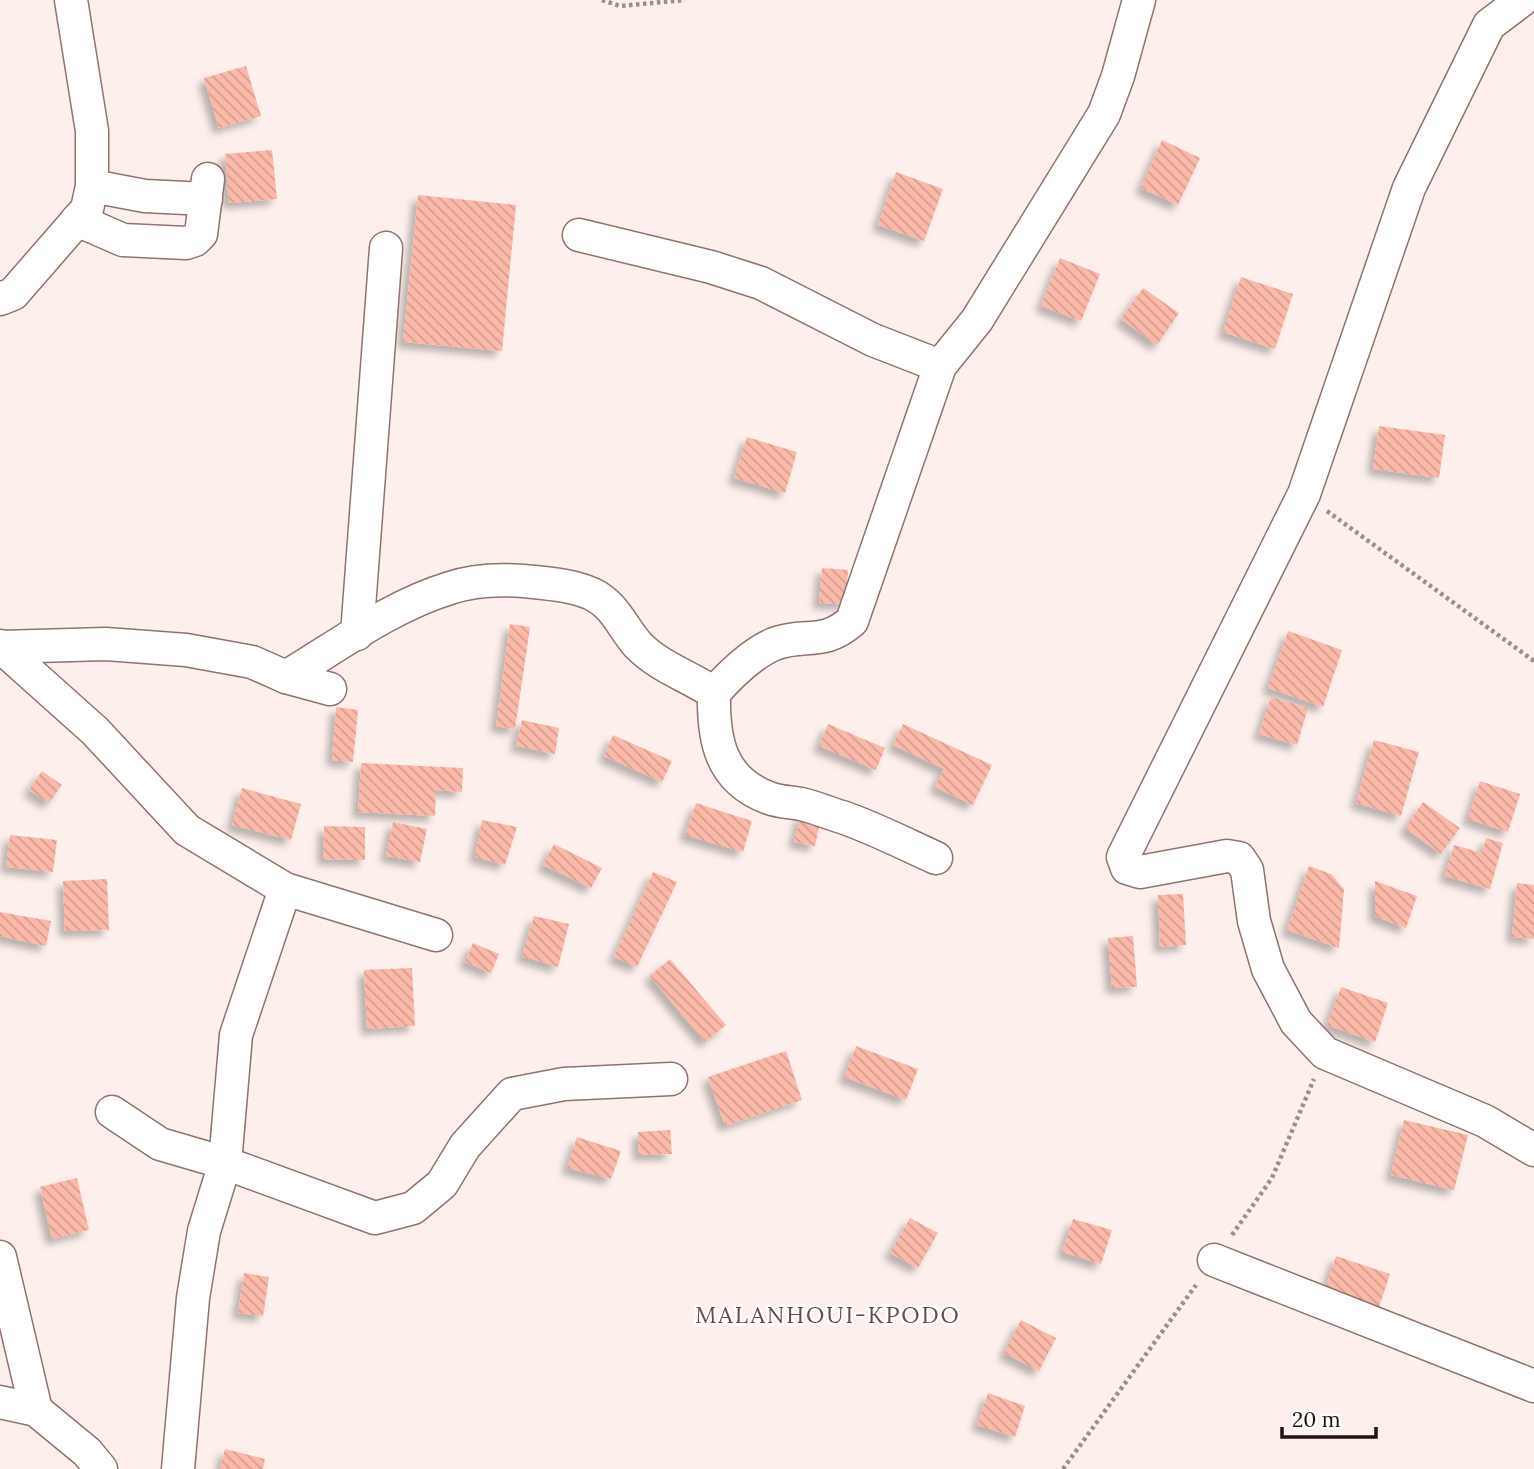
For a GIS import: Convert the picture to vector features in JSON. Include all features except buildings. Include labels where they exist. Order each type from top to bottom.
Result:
[{"type":"street","points":[[0,299],[13,294],[87,209],[92,186],[92,131],[71,0]]},
{"type":"street","points":[[936,858],[845,818],[803,805],[770,799],[745,786],[725,766],[713,717],[714,693],[733,672],[774,645],[802,638],[826,638],[852,621],[940,366],[977,320],[1104,114],[1118,76],[1139,0]]},
{"type":"street","points":[[1522,0],[1489,25],[1409,187],[1304,495],[1123,857],[1127,868],[1140,872],[1227,856],[1239,858],[1247,870],[1254,921],[1268,968],[1296,1022],[1325,1053],[1485,1121],[1534,1150]]},
{"type":"street","points":[[77,220],[122,240],[186,243],[201,234],[207,189],[145,196],[92,186]]},
{"type":"street","points":[[579,235],[711,267],[761,283],[873,340],[940,366]]},
{"type":"street","points":[[357,634],[386,248]]},
{"type":"street","points":[[286,677],[403,606],[452,587],[507,579],[562,585],[593,595],[617,614],[637,644],[660,663],[714,693]]},
{"type":"street","points":[[1,647],[106,644],[186,650],[252,662],[286,677],[330,689]]},
{"type":"street","points":[[1,647],[95,731],[187,831],[285,889],[436,935]]},
{"type":"street","points":[[178,1469],[193,1298],[204,1231],[225,1163],[236,1035],[285,889]]},
{"type":"street","points":[[112,1112],[160,1144],[225,1163],[374,1218],[413,1208],[442,1184],[465,1146],[512,1094],[564,1084],[671,1079]]},
{"type":"street","points":[[0,1257],[36,1409]]},
{"type":"street","points":[[1214,1260],[1534,1386]]},
{"type":"street","points":[[0,1402],[36,1409],[87,1452],[101,1469]]},
{"type":"path","points":[[602,0],[620,6],[685,0]]},
{"type":"path","points":[[1304,495],[1534,661]]},
{"type":"district","name":"MALANHOUI-KPODO","points":[[828,1314]]}]
